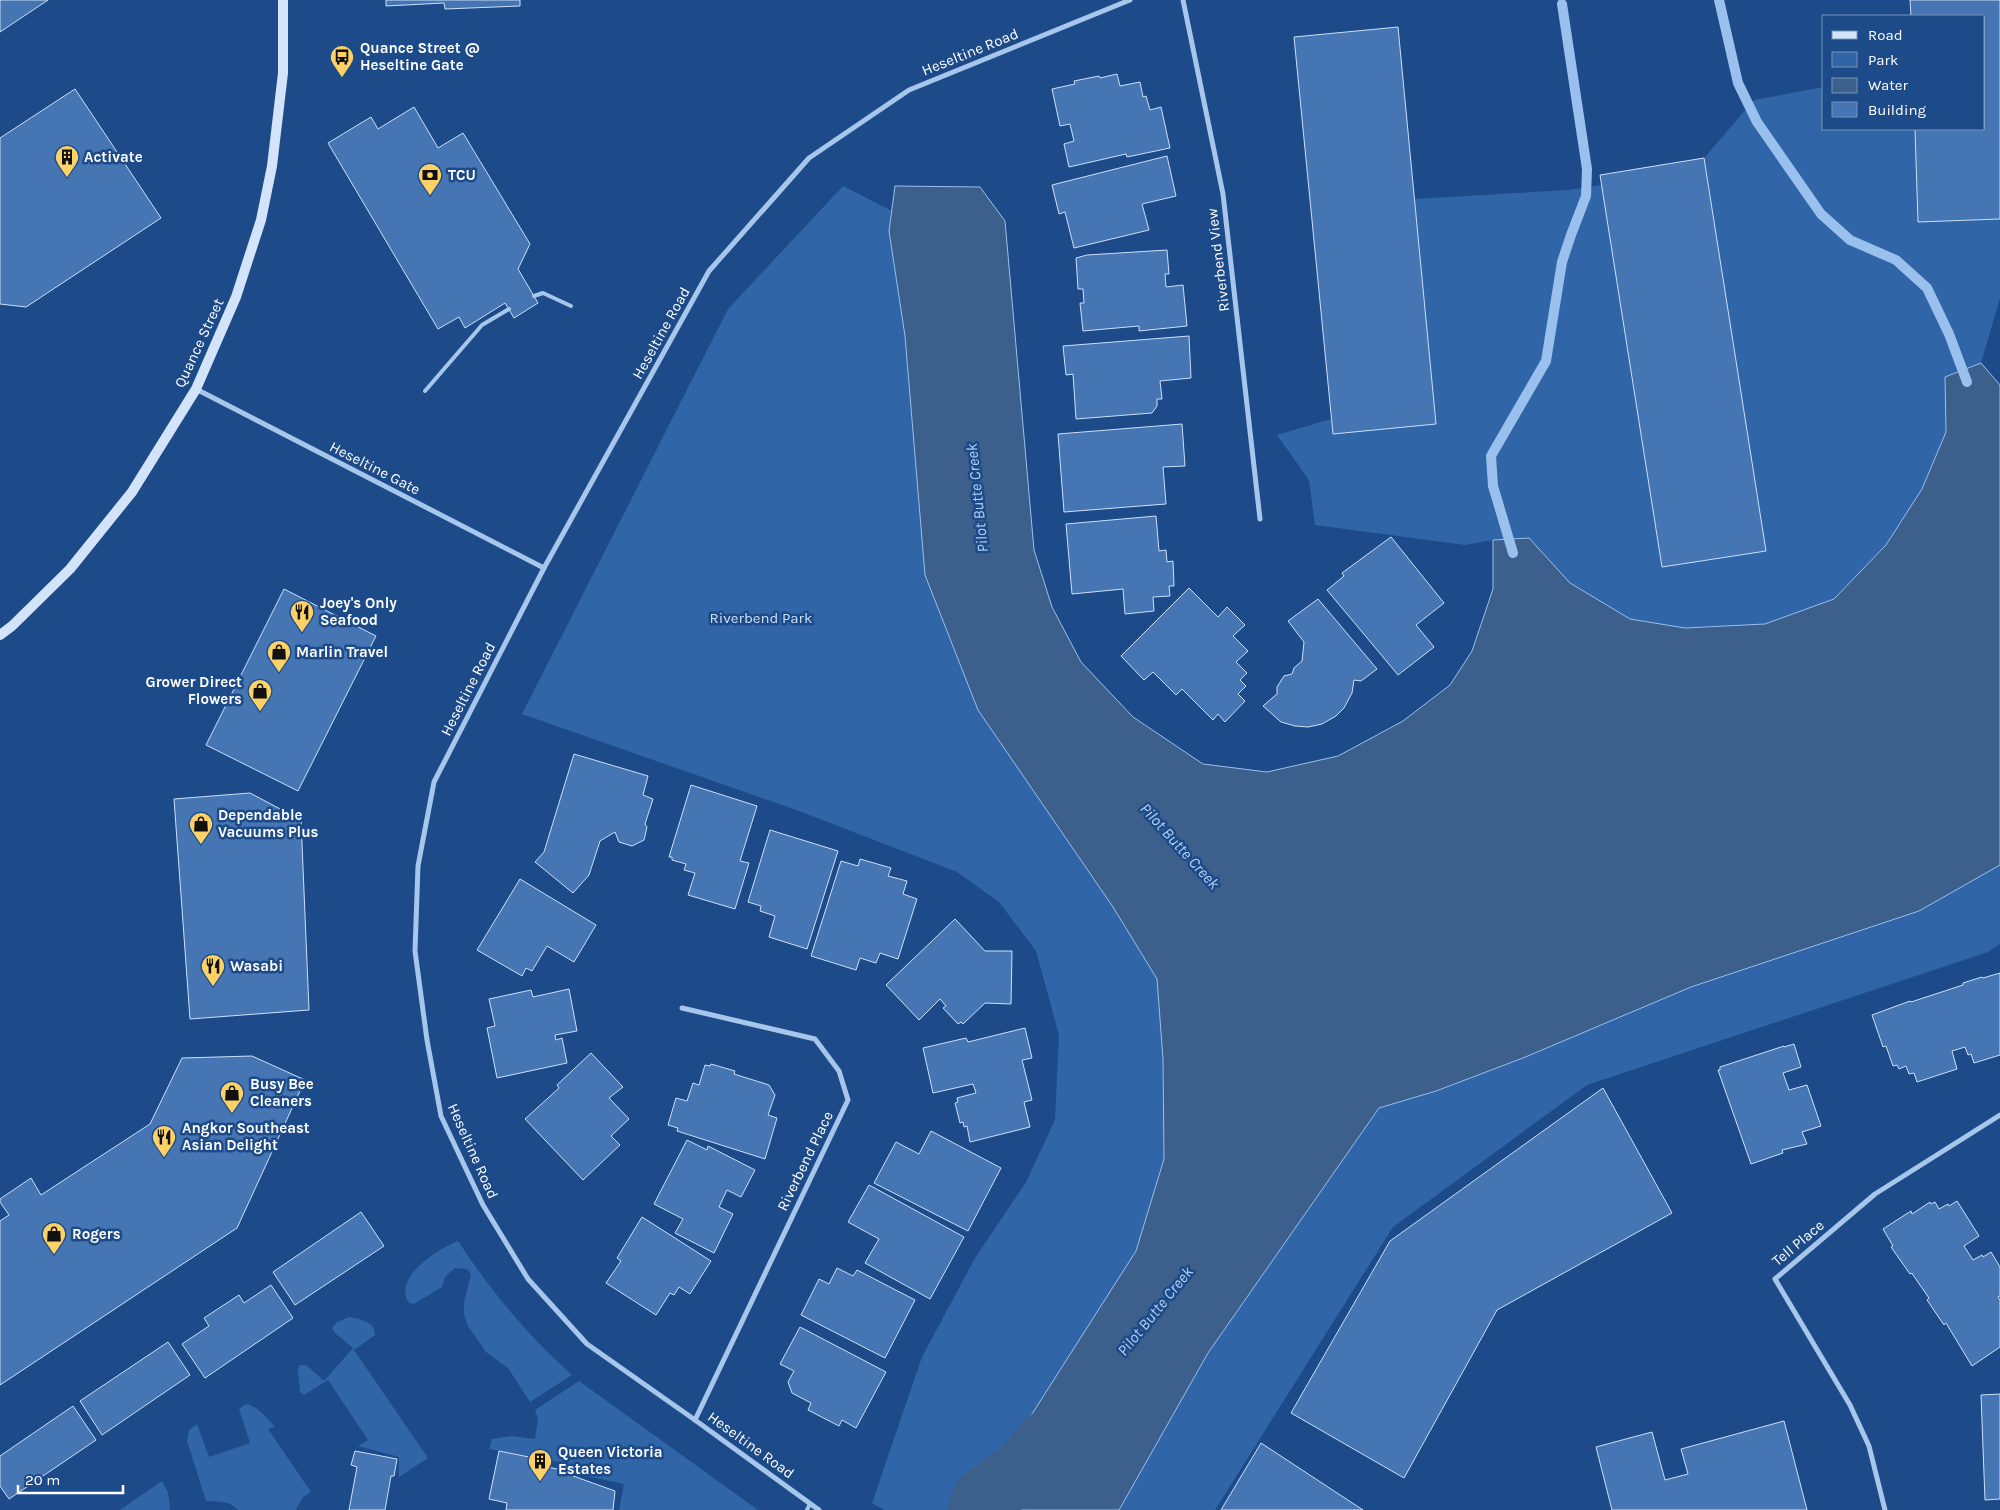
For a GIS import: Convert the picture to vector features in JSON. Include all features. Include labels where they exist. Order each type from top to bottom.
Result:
[{"type":"street","name":"Quance Street","points":[[0,635],[12,626],[83,554],[132,492],[196,389],[236,297],[261,220],[272,166],[284,73],[283,0]]},
{"type":"street","name":"Heseltine Road","points":[[819,1510],[587,1344],[528,1279],[483,1205],[441,1116],[427,1040],[415,942],[418,866],[434,782],[544,568],[709,271],[809,158],[909,90],[1130,0]]},
{"type":"street","name":"Riverbend View","points":[[1183,0],[1223,194],[1260,519]]},
{"type":"street","name":"Heseltine Gate","points":[[196,389],[544,568]]},
{"type":"street","name":"Riverbend Place","points":[[682,1008],[815,1039],[839,1071],[848,1100],[695,1420]]},
{"type":"street","name":"Tell Place","points":[[1885,1510],[1869,1446],[1850,1405],[1775,1279],[1875,1194],[2000,1115]]},
{"type":"lane","points":[[534,296],[543,293],[571,306]]},
{"type":"lane","points":[[425,391],[482,325],[509,310]]},
{"type":"lane","points":[[806,1510],[810,1504]]},
{"type":"green space","points":[[1822,87],[1822,130],[1915,130],[1919,222],[2000,219],[2000,298],[1981,363],[1945,377],[1946,432],[1922,489],[1886,545],[1834,599],[1765,624],[1685,628],[1630,619],[1570,583],[1529,538],[1493,540],[1465,545],[1315,525],[1309,480],[1277,435],[1331,419],[1333,434],[1436,423],[1414,199],[1569,190],[1602,185],[1662,567],[1765,551],[1704,158],[1754,100]]},
{"type":"green space","name":"Riverbend Park","points":[[843,186],[892,211],[889,231],[905,336],[925,575],[978,710],[1113,907],[1157,979],[1163,1059],[1164,1159],[1136,1251],[980,1497],[1002,1510],[884,1510],[872,1503],[922,1357],[975,1258],[1026,1182],[1055,1120],[1059,1035],[1036,951],[999,902],[957,872],[799,811],[522,714],[728,309]]},
{"type":"green space","points":[[2000,865],[2000,944],[1988,952],[1587,1085],[1393,1227],[1215,1510],[1119,1510],[1208,1353],[1379,1108],[1436,1091],[1523,1058],[1691,987],[1919,911]]},
{"type":"green space","points":[[458,1241],[483,1277],[511,1312],[572,1375],[530,1402],[508,1368],[486,1352],[468,1326],[464,1314],[464,1303],[471,1274],[467,1269],[455,1268],[445,1277],[442,1287],[414,1304],[409,1303],[405,1293],[407,1283],[412,1274],[429,1257]]},
{"type":"green space","points":[[349,1317],[367,1322],[373,1327],[375,1335],[354,1350],[428,1458],[399,1477],[399,1457],[358,1446],[368,1440],[328,1380],[304,1395],[300,1392],[298,1370],[300,1365],[306,1365],[324,1381],[353,1348],[335,1333],[332,1328],[337,1322]]},
{"type":"green space","points":[[579,1381],[758,1510],[619,1510],[624,1484],[563,1471],[564,1464],[554,1461],[489,1449],[492,1439],[511,1436],[535,1439],[538,1419],[535,1410]]},
{"type":"green space","points":[[246,1404],[259,1410],[275,1427],[268,1429],[311,1492],[302,1498],[296,1510],[238,1510],[227,1503],[206,1501],[187,1441],[189,1430],[197,1424],[209,1457],[250,1443],[239,1409]]},
{"type":"green space","points":[[162,1481],[168,1492],[170,1510],[120,1510]]},
{"type":"water","points":[[895,186],[980,187],[1005,221],[1034,550],[1052,607],[1081,662],[1133,717],[1203,764],[1267,772],[1338,756],[1403,721],[1450,685],[1472,651],[1493,589],[1493,540],[1529,538],[1570,583],[1630,619],[1685,628],[1765,624],[1834,599],[1886,545],[1922,489],[1946,432],[1945,377],[1981,363],[2000,385],[2000,865],[1919,911],[1691,987],[1523,1058],[1436,1091],[1379,1108],[1208,1353],[1119,1510],[1002,1510],[979,1497],[1136,1251],[1164,1159],[1163,1059],[1157,979],[1113,907],[978,710],[925,575],[905,336],[889,231]]},
{"type":"building","points":[[0,0],[48,0],[0,32]]},
{"type":"building","points":[[386,0],[520,0],[520,6],[445,9],[444,3],[386,6]]},
{"type":"building","points":[[1910,0],[2000,0],[2000,219],[1918,222],[1915,130],[1985,130],[1985,15],[1911,15]]},
{"type":"building","points":[[1398,27],[1436,424],[1333,434],[1294,37]]},
{"type":"building","points":[[1117,74],[1120,86],[1140,82],[1143,97],[1146,96],[1150,110],[1161,107],[1170,148],[1127,157],[1126,154],[1069,167],[1064,144],[1074,141],[1070,124],[1060,126],[1052,89],[1075,84],[1074,81]]},
{"type":"building","name":"Activate","points":[[75,89],[161,218],[26,307],[0,304],[0,138]]},
{"type":"building","name":"TCU","points":[[414,107],[438,148],[463,133],[530,244],[518,269],[538,303],[514,318],[505,303],[465,328],[459,317],[438,329],[328,143],[371,117],[378,129]]},
{"type":"building","points":[[1167,156],[1176,196],[1142,204],[1149,230],[1074,248],[1065,212],[1059,214],[1052,185]]},
{"type":"building","points":[[1704,158],[1766,551],[1662,567],[1600,175]]},
{"type":"building","points":[[1167,250],[1169,274],[1165,274],[1166,287],[1183,285],[1187,326],[1139,331],[1139,326],[1083,331],[1080,303],[1084,303],[1083,289],[1078,289],[1076,258],[1087,255]]},
{"type":"building","points":[[1189,336],[1191,378],[1160,381],[1162,399],[1157,399],[1157,406],[1152,413],[1076,419],[1073,374],[1066,375],[1063,346]]},
{"type":"building","points":[[1182,424],[1185,466],[1163,467],[1166,504],[1064,512],[1058,434]]},
{"type":"building","points":[[1156,516],[1159,551],[1166,550],[1167,562],[1173,561],[1174,586],[1169,586],[1170,596],[1153,597],[1154,611],[1125,614],[1123,589],[1072,594],[1066,524]]},
{"type":"building","points":[[1391,537],[1444,603],[1416,625],[1434,647],[1398,675],[1327,590],[1344,576],[1342,573]]},
{"type":"building","points":[[1189,588],[1218,617],[1227,607],[1245,625],[1233,636],[1248,651],[1236,662],[1247,673],[1240,680],[1246,686],[1238,694],[1245,701],[1225,722],[1218,714],[1213,720],[1182,689],[1176,695],[1153,672],[1144,680],[1121,656]]},
{"type":"building","points":[[284,589],[376,636],[298,791],[206,745]]},
{"type":"building","points":[[1318,599],[1377,669],[1361,681],[1354,680],[1352,693],[1344,708],[1336,716],[1322,724],[1308,727],[1295,726],[1281,722],[1263,706],[1277,694],[1277,687],[1284,676],[1292,674],[1294,668],[1302,661],[1304,642],[1288,621]]},
{"type":"building","points":[[574,754],[648,776],[643,795],[653,799],[645,824],[647,827],[644,840],[632,846],[619,842],[615,832],[600,841],[589,875],[573,893],[535,862],[544,852]]},
{"type":"building","points":[[691,785],[757,806],[740,861],[749,863],[735,909],[688,895],[695,873],[684,870],[686,864],[672,860],[672,857],[669,857]]},
{"type":"building","points":[[250,793],[301,820],[309,1010],[190,1019],[174,799]]},
{"type":"building","points":[[770,830],[838,851],[807,949],[769,937],[775,916],[760,911],[761,906],[748,902]]},
{"type":"building","points":[[860,859],[891,868],[888,876],[907,881],[903,894],[917,899],[898,959],[880,953],[876,963],[860,958],[856,970],[811,956],[841,861],[858,866]]},
{"type":"building","points":[[520,879],[596,925],[574,962],[547,946],[532,971],[526,968],[522,976],[477,950]]},
{"type":"building","points":[[955,919],[985,951],[1012,951],[1011,1004],[985,1003],[963,1024],[961,1022],[958,1024],[943,1008],[946,1006],[940,999],[919,1020],[886,985]]},
{"type":"building","points":[[2000,973],[2000,1055],[1974,1063],[1971,1054],[1968,1055],[1965,1047],[1952,1051],[1957,1069],[1917,1082],[1914,1073],[1909,1074],[1906,1066],[1899,1069],[1897,1065],[1893,1066],[1886,1046],[1883,1047],[1872,1015],[1963,985],[1963,983]]},
{"type":"building","points":[[569,989],[577,1031],[555,1035],[556,1040],[562,1038],[567,1063],[497,1078],[487,1028],[495,1026],[489,999],[531,990],[533,997]]},
{"type":"building","points":[[1025,1028],[1032,1058],[1022,1060],[1032,1100],[1024,1102],[1030,1127],[970,1142],[967,1126],[964,1127],[963,1122],[960,1123],[955,1103],[958,1102],[957,1098],[976,1093],[973,1084],[933,1093],[923,1048],[966,1038],[968,1042]]},
{"type":"building","points":[[1794,1044],[1801,1067],[1783,1073],[1789,1090],[1807,1085],[1821,1126],[1802,1132],[1807,1144],[1782,1150],[1783,1153],[1751,1164],[1718,1070],[1720,1070],[1720,1067]]},
{"type":"building","points":[[591,1053],[623,1087],[609,1098],[629,1119],[611,1136],[620,1145],[583,1180],[525,1119],[559,1088],[557,1085]]},
{"type":"building","points":[[252,1056],[305,1080],[237,1228],[0,1385],[0,1221],[9,1215],[0,1199],[31,1178],[41,1195],[150,1124],[182,1058]]},
{"type":"building","points":[[711,1064],[735,1071],[734,1074],[769,1085],[775,1095],[768,1115],[777,1118],[765,1159],[677,1131],[678,1128],[668,1125],[676,1098],[687,1101],[693,1083],[699,1085],[705,1065],[710,1066]]},
{"type":"building","points":[[1603,1088],[1672,1213],[1497,1310],[1404,1478],[1291,1413],[1390,1241]]},
{"type":"building","points":[[931,1131],[1001,1168],[968,1231],[874,1183],[896,1142],[919,1154]]},
{"type":"building","points":[[687,1140],[707,1150],[708,1146],[755,1170],[741,1197],[727,1190],[719,1207],[733,1214],[714,1253],[675,1233],[683,1219],[654,1204]]},
{"type":"building","points":[[869,1185],[964,1237],[930,1299],[865,1263],[879,1239],[848,1222]]},
{"type":"building","points":[[1957,1201],[1979,1236],[1964,1246],[1973,1260],[1991,1252],[2000,1267],[2000,1296],[1998,1297],[2000,1300],[2000,1347],[1972,1366],[1946,1323],[1944,1325],[1927,1300],[1929,1298],[1912,1273],[1910,1274],[1891,1247],[1893,1246],[1883,1229],[1911,1211],[1912,1214],[1930,1202],[1931,1204],[1935,1202],[1939,1209]]},
{"type":"building","points":[[361,1212],[384,1246],[295,1305],[273,1272]]},
{"type":"building","points":[[642,1217],[711,1261],[690,1294],[679,1287],[674,1295],[670,1293],[656,1315],[606,1283],[621,1261],[617,1258]]},
{"type":"building","points":[[837,1268],[853,1276],[857,1270],[915,1300],[885,1358],[801,1315],[819,1279],[829,1284]]},
{"type":"building","points":[[271,1285],[293,1318],[205,1378],[182,1344],[209,1326],[204,1318],[239,1295],[244,1303]]},
{"type":"building","points":[[800,1327],[886,1372],[856,1428],[842,1420],[839,1426],[808,1410],[811,1403],[792,1393],[788,1382],[794,1371],[780,1364]]},
{"type":"building","points":[[168,1342],[190,1375],[102,1435],[80,1401]]},
{"type":"building","points":[[2000,1394],[2000,1499],[1985,1500],[1981,1395]]},
{"type":"building","points":[[73,1406],[96,1440],[9,1499],[0,1486],[0,1456]]},
{"type":"building","points":[[1784,1421],[1807,1510],[1612,1510],[1596,1447],[1652,1432],[1665,1480],[1688,1474],[1681,1449]]},
{"type":"building","points":[[1261,1443],[1363,1510],[1221,1510]]},
{"type":"building","points":[[355,1451],[397,1459],[394,1476],[391,1476],[385,1510],[349,1510],[357,1467],[351,1465]]},
{"type":"building","name":"Queen Victoria Estates","points":[[499,1451],[539,1459],[538,1465],[562,1470],[562,1472],[615,1491],[613,1510],[506,1510],[507,1503],[489,1499]]},
{"type":"waterway","points":[[1719,0],[1738,83],[1757,122],[1821,214],[1850,240],[1896,260],[1927,288],[1949,334],[1967,382]]},
{"type":"waterway","points":[[1513,553],[1493,486],[1491,456],[1546,361],[1562,262],[1586,196],[1587,169],[1562,4]]},
{"type":"waterway","name":"Pilot Butte Creek","points":[[979,1510],[983,1499],[1022,1471],[1046,1442]]},
{"type":"place","name":"Quance Street @ Heseltine Gate","points":[[342,78]]},
{"type":"place","name":"Activate","points":[[67,178]]},
{"type":"place","name":"TCU","points":[[430,196]]},
{"type":"place","name":"Joey's Only Seafood","points":[[302,633]]},
{"type":"place","name":"Marlin Travel","points":[[279,673]]},
{"type":"place","name":"Grower Direct Flowers","points":[[260,712]]},
{"type":"place","name":"Dependable Vacuums Plus","points":[[201,845]]},
{"type":"place","name":"Wasabi","points":[[213,987]]},
{"type":"place","name":"Busy Bee Cleaners","points":[[232,1114]]},
{"type":"place","name":"Angkor Southeast Asian Delight","points":[[164,1158]]},
{"type":"place","name":"Rogers","points":[[54,1255]]},
{"type":"place","name":"Queen Victoria Estates","points":[[540,1482]]}]
